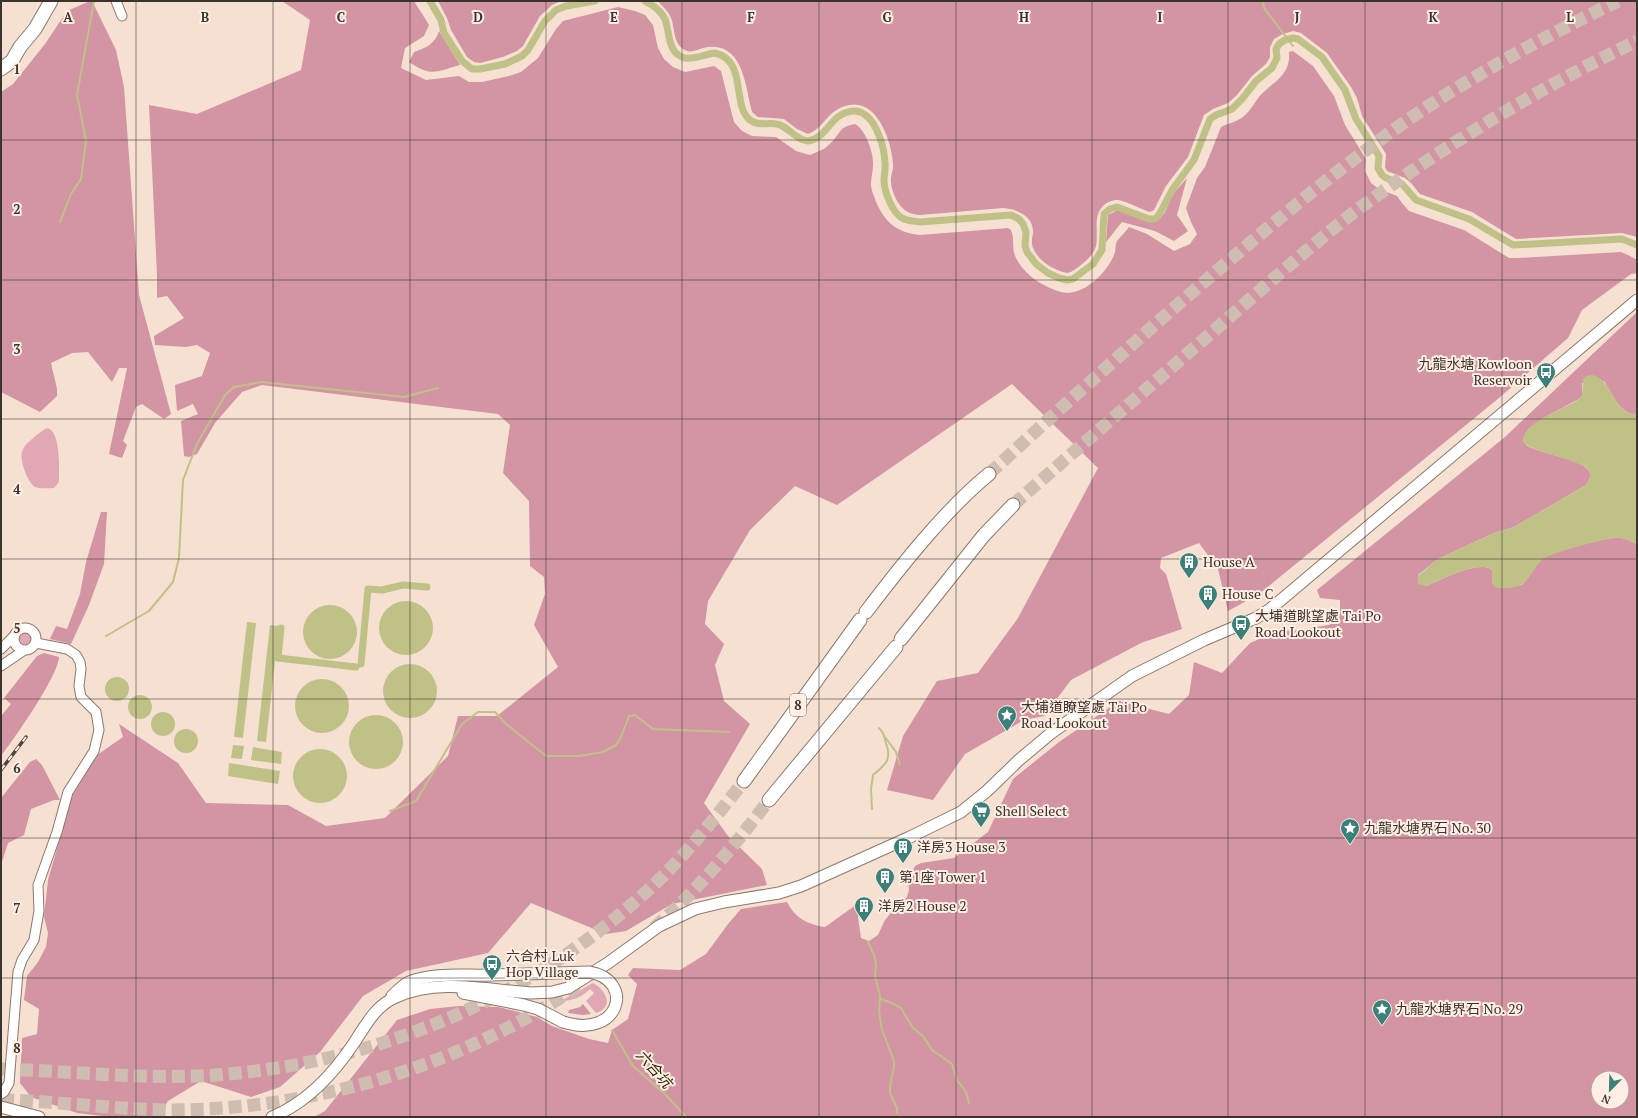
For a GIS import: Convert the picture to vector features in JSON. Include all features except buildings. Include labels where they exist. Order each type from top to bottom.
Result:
[{"type":"highway","points":[[1,69],[12,61],[20,47],[35,29],[51,1]]},
{"type":"highway","points":[[1,58],[20,47]]},
{"type":"highway","name":"8","points":[[744,781],[863,616],[927,538],[970,491],[989,474]]},
{"type":"highway","points":[[769,800],[996,521],[1013,505]]},
{"type":"main road","points":[[385,1003],[395,997],[407,993],[439,987],[542,993],[568,988],[603,966],[659,926],[688,912],[711,905],[764,896],[801,886],[910,838],[961,812],[974,803],[1019,760],[1050,734],[1132,676],[1204,640],[1256,618],[1269,610],[1637,300]]},
{"type":"main road","points":[[272,1117],[282,1113],[298,1103],[320,1084],[354,1044],[374,1013],[408,983],[419,979],[435,977],[589,972],[601,975],[610,982],[616,992],[617,998],[615,1009],[609,1017],[601,1022],[589,1026],[573,1025],[563,1022],[538,1009],[524,1005],[485,998],[439,987]]},
{"type":"main road","points":[[1,1107],[39,1117]]},
{"type":"street","points":[[116,1],[122,16]]},
{"type":"street","points":[[1,649],[20,629],[28,628],[31,630],[36,636],[36,643],[32,649],[23,650],[16,647],[14,642],[15,635]]},
{"type":"street","points":[[1,1094],[4,1092],[9,1083],[18,972],[22,960],[34,940],[38,925],[38,885],[57,832],[68,792],[94,751],[99,730],[96,712],[81,697],[79,686],[82,669],[76,655],[67,650],[36,643]]},
{"type":"street","points":[[1,666],[23,650]]},
{"type":"shaded area","points":[[92,1],[116,50],[124,87],[139,295],[171,414],[164,419],[142,404],[136,407],[123,441],[127,445],[122,458],[109,454],[127,368],[119,368],[112,382],[88,352],[72,353],[51,363],[57,389],[57,396],[40,412],[1,392],[1,92],[13,84],[45,44],[67,11]]},
{"type":"shaded area","points":[[282,1],[414,1],[429,25],[424,36],[405,48],[401,68],[426,80],[459,76],[469,82],[482,82],[521,72],[538,58],[556,29],[563,21],[618,7],[635,11],[645,15],[653,25],[658,48],[664,59],[673,67],[685,72],[714,66],[721,71],[734,122],[742,131],[752,136],[776,137],[796,151],[810,155],[824,149],[832,142],[842,129],[855,124],[863,131],[871,149],[873,168],[871,184],[873,194],[881,211],[894,226],[900,230],[920,235],[1008,228],[1013,236],[1016,258],[1026,272],[1045,286],[1068,293],[1082,289],[1096,280],[1107,268],[1114,255],[1117,241],[1129,227],[1147,234],[1174,251],[1190,244],[1197,234],[1186,208],[1197,178],[1205,167],[1221,127],[1242,118],[1247,113],[1259,97],[1284,73],[1289,60],[1289,52],[1293,51],[1313,66],[1334,96],[1345,125],[1366,159],[1365,171],[1371,183],[1379,189],[1397,196],[1409,211],[1464,230],[1509,258],[1621,252],[1637,260],[1637,273],[1631,274],[1582,310],[1568,338],[1499,398],[1259,594],[1228,611],[1218,569],[1199,543],[1161,558],[1160,568],[1166,574],[1182,629],[1141,643],[1071,680],[1044,716],[1024,720],[965,754],[933,800],[887,790],[903,736],[937,681],[978,673],[1018,618],[1098,468],[1012,384],[837,505],[795,486],[750,530],[708,601],[705,624],[724,644],[715,665],[724,701],[750,724],[704,803],[728,836],[762,869],[767,885],[672,904],[626,931],[606,934],[531,903],[488,953],[406,971],[363,996],[320,1052],[280,1087],[251,1097],[201,1081],[168,1101],[159,1117],[111,1117],[77,1113],[31,1097],[20,1083],[22,1038],[37,1034],[39,1009],[24,1000],[27,976],[38,962],[46,947],[48,933],[44,917],[48,880],[72,796],[97,755],[123,737],[119,724],[178,763],[206,803],[288,805],[326,826],[385,818],[448,756],[458,716],[497,716],[558,667],[534,625],[545,594],[544,577],[530,566],[529,501],[503,473],[510,425],[498,414],[262,385],[242,392],[215,423],[197,454],[189,457],[184,456],[181,421],[198,414],[193,404],[177,411],[175,385],[202,376],[210,353],[197,345],[186,347],[155,345],[154,336],[184,318],[167,296],[157,298],[149,105],[197,114],[301,70],[310,20]]},
{"type":"shaded area","points":[[438,1],[561,1],[552,5],[540,16],[523,46],[517,51],[503,57],[480,63],[474,62],[467,57],[451,30],[447,18]]},
{"type":"shaded area","points":[[658,1],[1637,1],[1637,237],[1622,233],[1516,239],[1472,212],[1420,194],[1405,178],[1387,171],[1385,167],[1386,154],[1362,116],[1357,98],[1351,87],[1327,53],[1301,33],[1293,31],[1274,39],[1270,47],[1270,57],[1266,64],[1252,76],[1237,95],[1228,103],[1213,109],[1204,115],[1188,157],[1166,186],[1154,210],[1150,212],[1118,200],[1110,201],[1105,204],[1100,209],[1098,214],[1097,241],[1094,252],[1081,265],[1073,271],[1067,273],[1047,265],[1039,257],[1032,246],[1033,227],[1031,222],[1024,214],[1014,210],[1003,208],[920,215],[908,212],[902,208],[895,197],[892,188],[891,180],[893,164],[890,145],[882,124],[868,109],[859,105],[842,107],[831,114],[818,128],[808,134],[797,129],[784,119],[758,117],[752,112],[744,78],[740,66],[734,57],[727,50],[716,47],[703,48],[696,51],[683,49],[677,43],[670,16]]},
{"type":"shaded area","points":[[439,31],[460,65],[434,72],[423,70],[409,62],[414,52],[430,45]]},
{"type":"shaded area","points":[[1187,178],[1177,215],[1188,231],[1174,241],[1155,231],[1122,222],[1106,242],[1108,215],[1118,210],[1148,222],[1157,220],[1164,214],[1173,194]]},
{"type":"shaded area","points":[[1637,312],[1637,414],[1631,414],[1621,407],[1613,397],[1604,381],[1582,383],[1582,396],[1545,417],[1526,445],[1570,460],[1585,467],[1590,474],[1586,485],[1514,527],[1494,533],[1438,559],[1418,575],[1426,586],[1458,572],[1476,567],[1484,567],[1491,569],[1493,572],[1492,582],[1522,585],[1543,558],[1556,553],[1589,543],[1614,538],[1623,539],[1637,544],[1637,1117],[314,1117],[325,1111],[397,1020],[430,1009],[459,1006],[499,1007],[537,1017],[552,1026],[589,1039],[608,1043],[612,1030],[628,1019],[637,984],[628,975],[633,968],[680,970],[706,954],[741,909],[787,902],[794,912],[802,919],[825,927],[860,902],[858,917],[861,938],[869,941],[878,935],[885,920],[907,897],[909,890],[908,881],[915,866],[921,863],[954,858],[988,832],[1013,779],[1059,742],[1119,701],[1169,714],[1189,695],[1194,662],[1222,673],[1250,643],[1280,630],[1292,631],[1329,625],[1338,620],[1340,600],[1320,598],[1317,590],[1505,437]]},
{"type":"shaded area","name":"九龍水塘 Kowloon Reservoir","points":[[1592,375],[1605,383],[1623,410],[1629,413],[1637,414],[1637,544],[1623,539],[1614,538],[1556,553],[1543,559],[1521,585],[1512,588],[1500,588],[1494,586],[1492,582],[1491,569],[1484,567],[1476,567],[1458,572],[1426,586],[1418,584],[1418,576],[1438,559],[1494,533],[1514,527],[1586,485],[1590,475],[1587,468],[1580,464],[1538,450],[1523,442],[1524,435],[1536,422],[1579,399],[1582,396],[1583,379],[1586,376]]},
{"type":"shaded area","points":[[47,428],[52,430],[57,443],[59,482],[54,488],[39,488],[32,484],[26,475],[22,463],[22,453],[25,446],[30,441]]},
{"type":"shaded area","points":[[101,512],[107,512],[104,564],[89,605],[71,644],[50,639],[56,626],[67,629],[80,594],[86,562]]},
{"type":"shaded area","points":[[406,601],[416,603],[425,609],[431,618],[433,628],[431,638],[425,647],[416,653],[406,655],[396,653],[387,647],[381,638],[379,628],[381,618],[387,609],[396,603]]},
{"type":"shaded area","points":[[330,605],[340,607],[349,613],[355,622],[357,632],[355,642],[349,651],[340,657],[330,659],[320,657],[311,651],[305,642],[303,632],[305,622],[311,613],[320,607]]},
{"type":"shaded area","points":[[247,622],[256,623],[243,738],[234,737]]},
{"type":"shaded area","points":[[270,625],[279,626],[266,742],[257,741]]},
{"type":"shaded area","points":[[25,629],[32,632],[35,639],[32,646],[25,649],[18,646],[15,639],[18,632]]},
{"type":"shaded area","points":[[44,653],[59,657],[57,666],[35,707],[1,756],[1,716],[11,704],[4,698],[37,656]]},
{"type":"shaded area","points":[[410,664],[420,666],[429,672],[435,681],[437,691],[435,701],[429,710],[420,716],[410,718],[400,716],[391,710],[385,701],[383,691],[385,681],[391,672],[400,666]]},
{"type":"shaded area","points":[[117,677],[122,678],[128,684],[128,694],[122,700],[117,701],[112,700],[106,694],[105,689],[106,684],[112,678]]},
{"type":"shaded area","points":[[322,679],[332,681],[341,687],[347,696],[349,706],[347,716],[341,725],[332,731],[322,733],[312,731],[303,725],[297,716],[295,706],[297,696],[303,687],[312,681]]},
{"type":"shaded area","points":[[140,695],[145,696],[151,702],[151,712],[145,718],[140,719],[135,718],[129,712],[128,707],[129,702],[135,696]]},
{"type":"shaded area","points":[[163,712],[168,713],[174,719],[174,729],[168,735],[163,736],[158,735],[152,729],[151,724],[152,719],[158,713]]},
{"type":"shaded area","points":[[376,715],[386,717],[395,723],[401,732],[403,742],[401,752],[395,761],[386,767],[376,769],[366,767],[357,761],[351,752],[349,742],[351,732],[357,723],[366,717]]},
{"type":"shaded area","points":[[186,729],[191,730],[197,736],[197,746],[191,752],[186,753],[181,752],[175,746],[174,741],[175,736],[181,730]]},
{"type":"shaded area","points":[[233,745],[244,746],[242,759],[231,758]]},
{"type":"shaded area","points":[[253,747],[282,752],[281,764],[251,760]]},
{"type":"shaded area","points":[[320,749],[330,751],[339,757],[345,766],[347,776],[345,786],[339,795],[330,801],[320,803],[310,801],[301,795],[295,786],[293,776],[295,766],[301,757],[310,751]]},
{"type":"shaded area","points":[[36,759],[42,765],[60,800],[54,800],[31,809],[24,835],[8,843],[1,865],[1,798],[30,762]]},
{"type":"shaded area","points":[[229,763],[280,771],[278,784],[228,776]]},
{"type":"shaded area","points":[[593,983],[605,994],[607,1003],[602,1010],[596,1013],[586,1001],[594,993],[590,989],[577,998],[561,1001]]},
{"type":"shaded area","points":[[583,1004],[591,1014],[583,1015],[568,1013],[569,1010],[580,1007]]},
{"type":"waterway","points":[[60,222],[71,194],[81,179],[86,141],[77,95],[94,1]]},
{"type":"waterway","points":[[430,1],[441,20],[444,33],[462,61],[472,69],[505,64],[522,56],[528,50],[545,21],[556,10],[566,6],[595,1]]},
{"type":"waterway","points":[[645,1],[656,8],[665,19],[670,42],[675,52],[679,56],[692,58],[715,53],[725,58],[732,65],[736,74],[741,104],[744,113],[750,120],[762,124],[778,124],[801,139],[808,141],[815,139],[825,131],[839,116],[853,111],[860,112],[867,116],[872,122],[880,138],[883,147],[885,164],[885,190],[889,201],[898,215],[906,220],[920,222],[1011,215],[1019,219],[1023,224],[1026,232],[1025,246],[1027,252],[1036,264],[1048,273],[1067,280],[1073,279],[1093,264],[1102,250],[1104,214],[1110,209],[1117,207],[1149,219],[1155,219],[1159,215],[1172,190],[1194,160],[1210,119],[1232,109],[1256,81],[1272,68],[1277,58],[1276,49],[1279,44],[1285,40],[1293,38],[1298,39],[1322,57],[1345,90],[1356,119],[1379,156],[1378,168],[1382,175],[1402,184],[1416,200],[1469,219],[1513,245],[1622,239],[1637,245]]},
{"type":"waterway","points":[[1263,1],[1264,8],[1293,46]]},
{"type":"waterway","points":[[106,636],[149,611],[173,582],[179,558],[183,480],[197,444],[225,395],[234,387],[261,382],[404,397],[438,388]]},
{"type":"waterway","points":[[361,664],[368,589],[382,590],[403,585],[427,587]]},
{"type":"waterway","points":[[281,628],[278,658],[356,667]]},
{"type":"waterway","points":[[390,811],[416,801],[462,724],[478,712],[495,712],[505,723],[546,756],[579,756],[603,752],[616,745],[621,737],[629,716],[635,715],[653,729],[729,732]]},
{"type":"waterway","points":[[872,809],[871,789],[873,775],[884,765],[888,758],[888,749],[884,735],[879,728]]},
{"type":"waterway","points":[[885,737],[896,752],[900,765]]},
{"type":"waterway","points":[[868,942],[876,964],[875,977],[880,995],[879,1011],[882,1030],[894,1061],[890,1093],[897,1108],[897,1113]]},
{"type":"waterway","points":[[881,999],[901,1008],[913,1028],[923,1036],[932,1050],[952,1064],[957,1080],[966,1092],[969,1103]]},
{"type":"waterway","name":"六合坑","points":[[612,1030],[633,1066],[666,1095],[686,1117]]},
{"type":"tunnel","points":[[989,474],[1190,294],[1335,173],[1396,128],[1473,78],[1569,25],[1618,1]]},
{"type":"tunnel","points":[[1013,505],[1278,275],[1349,216],[1418,167],[1489,121],[1562,79],[1637,41]]},
{"type":"tunnel","points":[[1,1069],[135,1076],[216,1075],[278,1068],[339,1055],[398,1038],[456,1015],[512,987],[565,955],[615,918],[673,866],[744,781]]},
{"type":"tunnel","points":[[654,928],[686,898],[715,867],[769,800]]},
{"type":"tunnel","points":[[1,1100],[168,1110],[222,1108],[277,1102],[330,1092],[383,1078],[435,1061],[485,1039],[534,1014],[580,985]]},
{"type":"railway","points":[[1,770],[26,737]]},
{"type":"place","name":"九龍水塘 Kowloon Reservoir","points":[[1546,389]]},
{"type":"place","name":"House A","points":[[1189,579]]},
{"type":"place","name":"House C","points":[[1208,611]]},
{"type":"place","name":"大埔道眺望處 Tai Po Road Lookout","points":[[1241,641]]},
{"type":"place","name":"大埔道瞭望處 Tai Po Road Lookout","points":[[1007,732]]},
{"type":"place","name":"Shell Select","points":[[981,828]]},
{"type":"place","name":"九龍水塘界石 No. 30","points":[[1350,845]]},
{"type":"place","name":"洋房3 House 3","points":[[903,864]]},
{"type":"place","name":"第1座 Tower 1","points":[[885,894]]},
{"type":"place","name":"洋房2 House 2","points":[[864,923]]},
{"type":"place","name":"六合村 Luk Hop Village","points":[[492,981]]},
{"type":"place","name":"九龍水塘界石 No. 29","points":[[1382,1026]]}]
